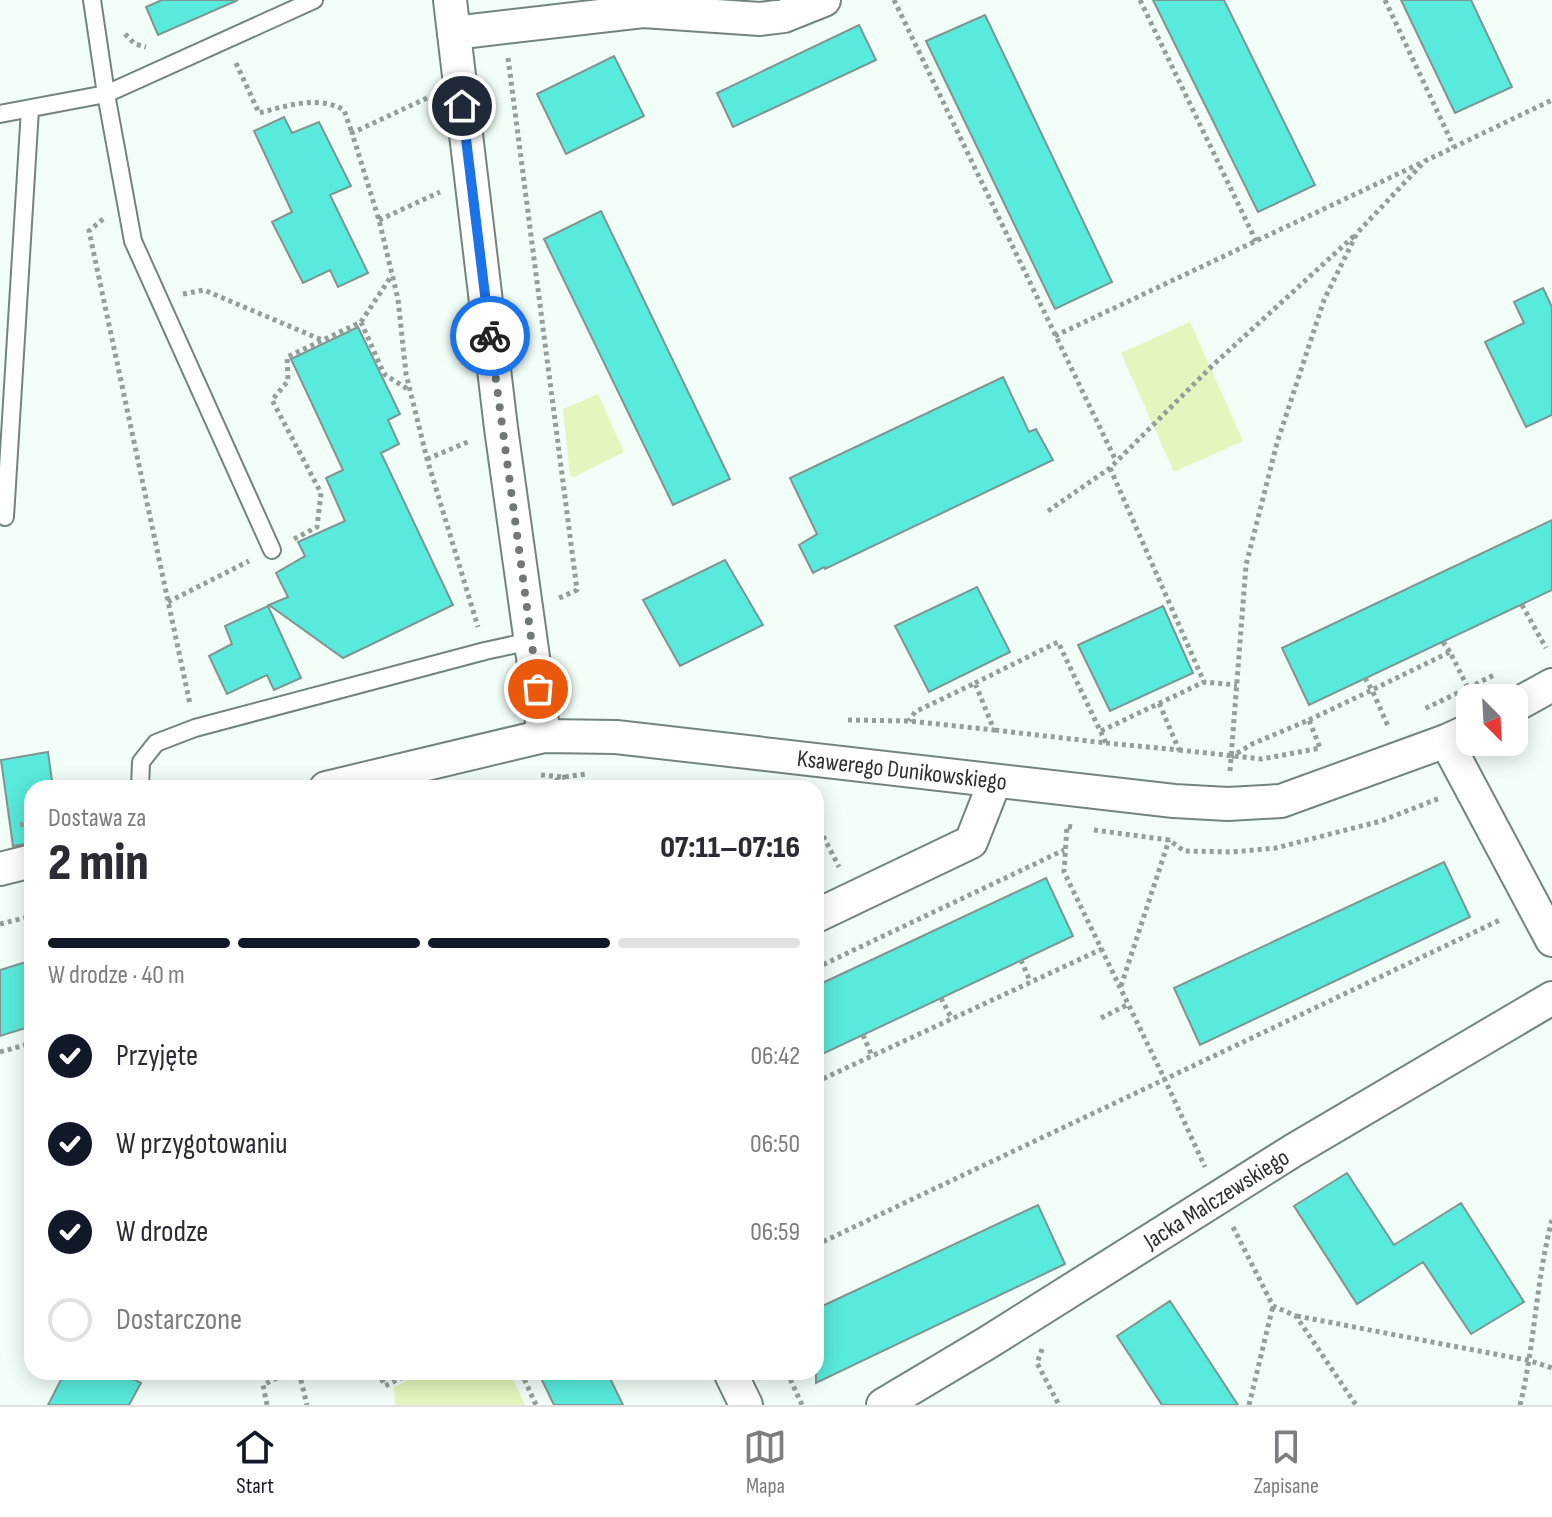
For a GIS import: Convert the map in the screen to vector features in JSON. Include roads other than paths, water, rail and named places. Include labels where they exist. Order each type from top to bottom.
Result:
[{"type":"street","points":[[450,0],[501,428],[544,736]]},
{"type":"street","points":[[454,33],[643,11],[760,19],[784,16],[824,0]]},
{"type":"street","points":[[1528,698],[1552,685]]},
{"type":"street","name":"Ksawerego Dunikowskiego","points":[[360,780],[544,736],[616,737],[1174,801],[1228,804],[1281,801],[1456,737]]},
{"type":"street","points":[[1467,756],[1552,940]]},
{"type":"street","points":[[824,913],[971,842],[995,781]]},
{"type":"street","points":[[0,869],[24,863]]},
{"type":"street","name":"Jacka Malczewskiego","points":[[883,1405],[987,1343],[1225,1212],[1294,1150],[1552,998]]},
{"type":"street","points":[[734,1380],[746,1405]]},
{"type":"lane","points":[[92,0],[133,241],[272,550]]},
{"type":"lane","points":[[0,114],[106,94],[314,0]]},
{"type":"lane","points":[[5,517],[30,109]]},
{"type":"lane","points":[[140,780],[141,762],[156,743],[195,728],[531,641]]}]
